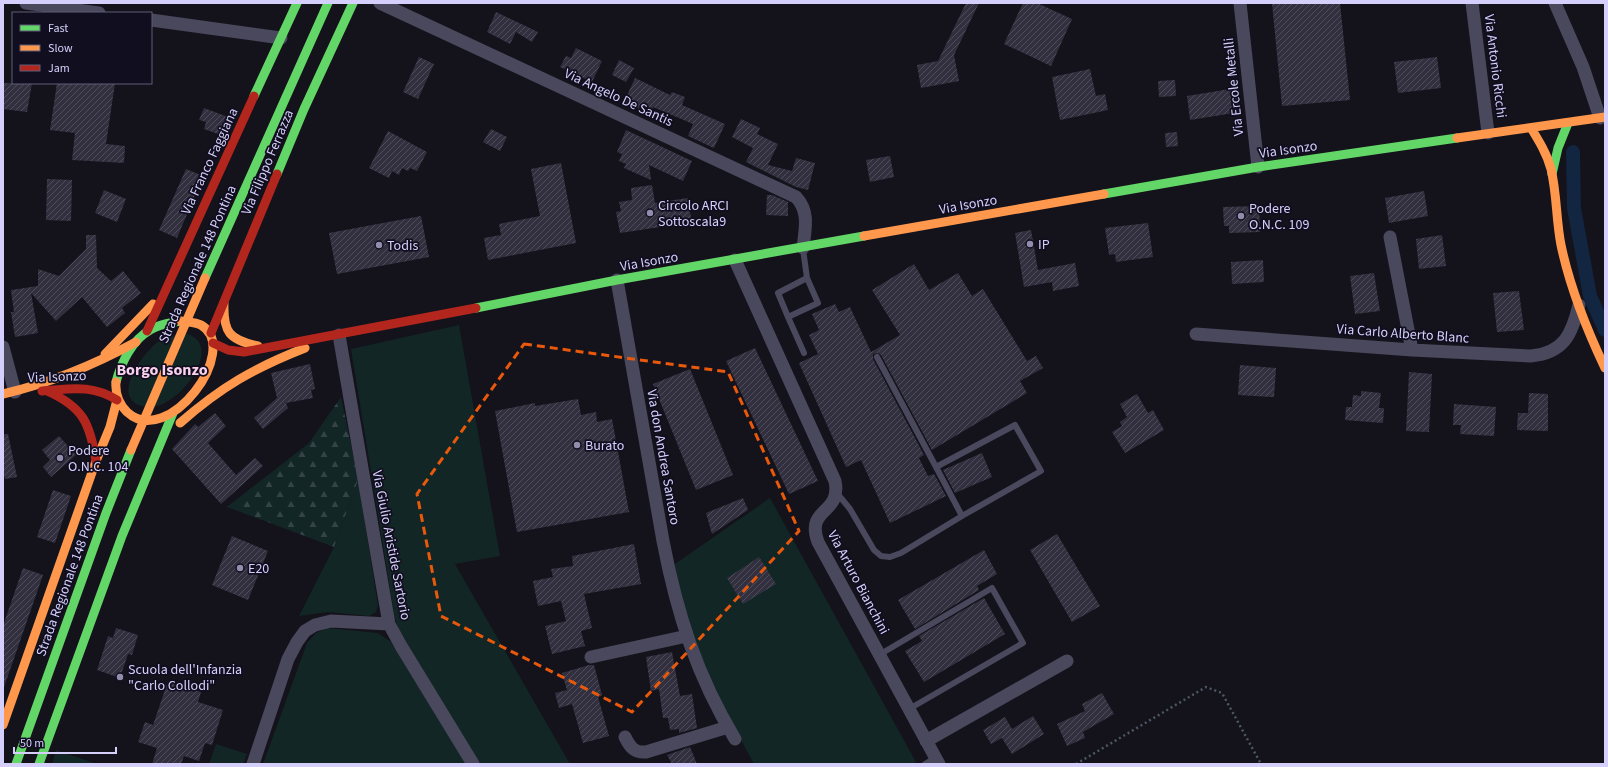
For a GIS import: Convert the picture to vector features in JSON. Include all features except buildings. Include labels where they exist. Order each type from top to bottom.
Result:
[{"type":"main road","name":"Via Franco Faggiana","points":[[147,331],[297,3]]},
{"type":"main road","name":"Strada Regionale 148 Pontina","points":[[16,764],[106,513],[131,450],[205,278],[328,3]]},
{"type":"main road","name":"Via Filippo Ferrazza","points":[[210,333],[304,109],[353,3]]},
{"type":"main road","name":"Via Isonzo","points":[[339,335],[617,280],[1258,167],[1602,117]]},
{"type":"main road","points":[[1552,175],[1558,148],[1568,123]]},
{"type":"main road","points":[[1531,128],[1543,150],[1552,175],[1561,245],[1579,305],[1605,368]]},
{"type":"main road","name":"Via Isonzo","points":[[101,359],[116,340],[144,316],[170,280]]},
{"type":"main road","points":[[225,296],[224,321],[226,330],[231,336],[241,343],[265,347]]},
{"type":"main road","points":[[3,726],[96,460],[110,428],[117,400],[116,386],[120,369],[127,355],[147,331],[163,324],[190,321],[202,324],[210,333]]},
{"type":"main road","name":"Via Isonzo","points":[[9,393],[70,388],[90,388],[104,392],[117,400],[121,407],[132,416],[147,421],[158,419],[173,413],[185,403],[204,380],[212,360],[213,343],[210,333]]},
{"type":"main road","points":[[213,343],[230,352],[244,352],[265,347],[339,335]]},
{"type":"main road","points":[[162,440],[189,414],[227,386],[268,363],[339,335]]},
{"type":"main road","name":"Via Isonzo","points":[[9,393],[64,376],[138,340]]},
{"type":"main road","points":[[239,369],[268,363]]},
{"type":"main road","points":[[204,380],[217,376]]},
{"type":"main road","points":[[47,391],[71,403],[81,414],[92,436],[96,460]]},
{"type":"main road","points":[[39,764],[122,536],[173,413]]},
{"type":"street","points":[[26,3],[92,12]]},
{"type":"street","name":"Via Angelo De Santis","points":[[380,3],[796,197],[806,214],[803,248]]},
{"type":"street","name":"Via Ercole Metalli","points":[[1240,3],[1258,167]]},
{"type":"street","name":"Via Antonio Ricchi","points":[[1472,3],[1488,134]]},
{"type":"street","points":[[1555,3],[1583,67],[1602,117]]},
{"type":"street","points":[[152,20],[281,38]]},
{"type":"street","points":[[1390,237],[1412,350]]},
{"type":"street","points":[[736,260],[832,473],[835,480],[836,492]]},
{"type":"street","name":"Via don Andrea Santoro","points":[[617,280],[666,560],[675,596],[702,678],[735,739]]},
{"type":"street","name":"Via Carlo Alberto Blanc","points":[[1196,334],[1412,350],[1538,356],[1554,350],[1569,336],[1579,305]]},
{"type":"street","name":"Via Giulio Aristide Sartorio","points":[[339,335],[389,624],[473,764]]},
{"type":"street","points":[[3,347],[9,393]]},
{"type":"street","name":"Via Arturo Bianchini","points":[[836,492],[834,502],[817,518],[814,528],[816,537],[926,741],[933,762]]},
{"type":"street","points":[[253,764],[288,659],[305,631],[315,625],[331,621],[344,620],[389,624]]},
{"type":"street","points":[[591,657],[688,636]]},
{"type":"street","points":[[926,741],[1067,661]]},
{"type":"street","points":[[625,737],[628,744],[635,751],[646,752],[728,727]]},
{"type":"lane","points":[[788,317],[818,303],[807,278],[803,248]]},
{"type":"lane","points":[[804,353],[778,293],[807,278]]},
{"type":"lane","points":[[877,357],[962,516]]},
{"type":"lane","points":[[836,492],[854,515],[870,545],[877,553],[885,557],[896,556],[1041,471],[1015,424],[936,467]]},
{"type":"lane","points":[[879,655],[992,588],[1023,642],[909,710]]},
{"type":"path","points":[[1076,764],[1206,687],[1222,693],[1261,764]]},
{"type":"highlighted area","points":[[524,344],[728,372],[799,531],[632,712],[441,616],[417,494]]},
{"type":"green space","points":[[459,325],[500,556],[455,564],[570,764],[478,764],[406,647],[395,619],[351,349]]},
{"type":"green space","points":[[188,334],[198,341],[202,351],[200,363],[193,376],[184,388],[173,398],[161,405],[149,407],[136,404],[130,397],[129,388],[131,378],[144,356],[162,339]]},
{"type":"green space","points":[[341,397],[358,480],[334,547],[227,507],[309,443]]},
{"type":"green space","points":[[358,480],[378,605],[376,612],[369,616],[328,612],[299,616],[334,547]]},
{"type":"green space","points":[[770,498],[916,762],[912,764],[754,764],[711,684],[676,586],[672,566]]},
{"type":"green space","points":[[327,628],[378,633],[391,642],[466,764],[263,764],[307,643],[316,633]]},
{"type":"green space","points":[[216,744],[247,754],[243,764],[209,764]]},
{"type":"green space","points":[[56,750],[97,764],[52,764]]},
{"type":"waterway","points":[[1573,152],[1574,208],[1590,296],[1605,330]]},
{"type":"traffic: fast","points":[[254,96],[297,3]]},
{"type":"traffic: fast","points":[[205,278],[328,3]]},
{"type":"traffic: fast","points":[[277,174],[304,109],[353,3]]},
{"type":"traffic: fast","points":[[1552,174],[1558,148],[1568,123]]},
{"type":"traffic: fast","points":[[1104,194],[1258,167],[1457,138]]},
{"type":"traffic: fast","points":[[476,308],[617,280],[864,236]]},
{"type":"traffic: fast","points":[[116,382],[128,353],[144,334],[157,326],[180,321]]},
{"type":"traffic: fast","points":[[39,764],[122,536],[173,413]]},
{"type":"traffic: fast","points":[[16,764],[106,513],[131,450]]},
{"type":"traffic: slow","points":[[1457,138],[1605,117]]},
{"type":"traffic: slow","points":[[1531,128],[1545,153],[1551,169],[1559,236],[1569,277],[1585,323],[1605,368]]},
{"type":"traffic: slow","points":[[864,236],[1104,194]]},
{"type":"traffic: slow","points":[[131,450],[205,278]]},
{"type":"traffic: slow","points":[[224,303],[225,321],[230,333],[240,341],[258,346]]},
{"type":"traffic: slow","points":[[105,354],[153,304]]},
{"type":"traffic: slow","points":[[116,382],[116,390],[121,405],[127,412],[144,420],[162,418],[179,408],[195,392],[206,373],[212,354],[211,337],[201,325],[180,321]]},
{"type":"traffic: slow","points":[[3,394],[55,379],[104,358],[136,342]]},
{"type":"traffic: slow","points":[[180,423],[224,389],[254,371],[305,348]]},
{"type":"traffic: slow","points":[[3,725],[96,461],[110,427],[117,400]]},
{"type":"traffic: jam","points":[[147,331],[254,96]]},
{"type":"traffic: jam","points":[[211,333],[277,174]]},
{"type":"traffic: jam","points":[[213,343],[228,350],[244,352],[476,308]]},
{"type":"traffic: jam","points":[[42,391],[81,389],[108,395],[117,400]]},
{"type":"traffic: jam","points":[[47,391],[69,403],[83,418],[91,436],[96,461]]},
{"type":"place","name":"Circolo ARCI Sottoscala9","points":[[650,213]]},
{"type":"place","name":"Podere O.N.C. 109","points":[[1241,216]]},
{"type":"place","name":"IP","points":[[1030,244]]},
{"type":"place","name":"Todis","points":[[379,245]]},
{"type":"place","name":"Burato","points":[[577,445]]},
{"type":"place","name":"Podere O.N.C. 104","points":[[60,458]]},
{"type":"place","name":"E20","points":[[240,568]]},
{"type":"place","name":"Scuola dell'Infanzia \"Carlo Collodi\"","points":[[120,677]]},
{"type":"district","name":"Borgo Isonzo","points":[[162,369]]}]
